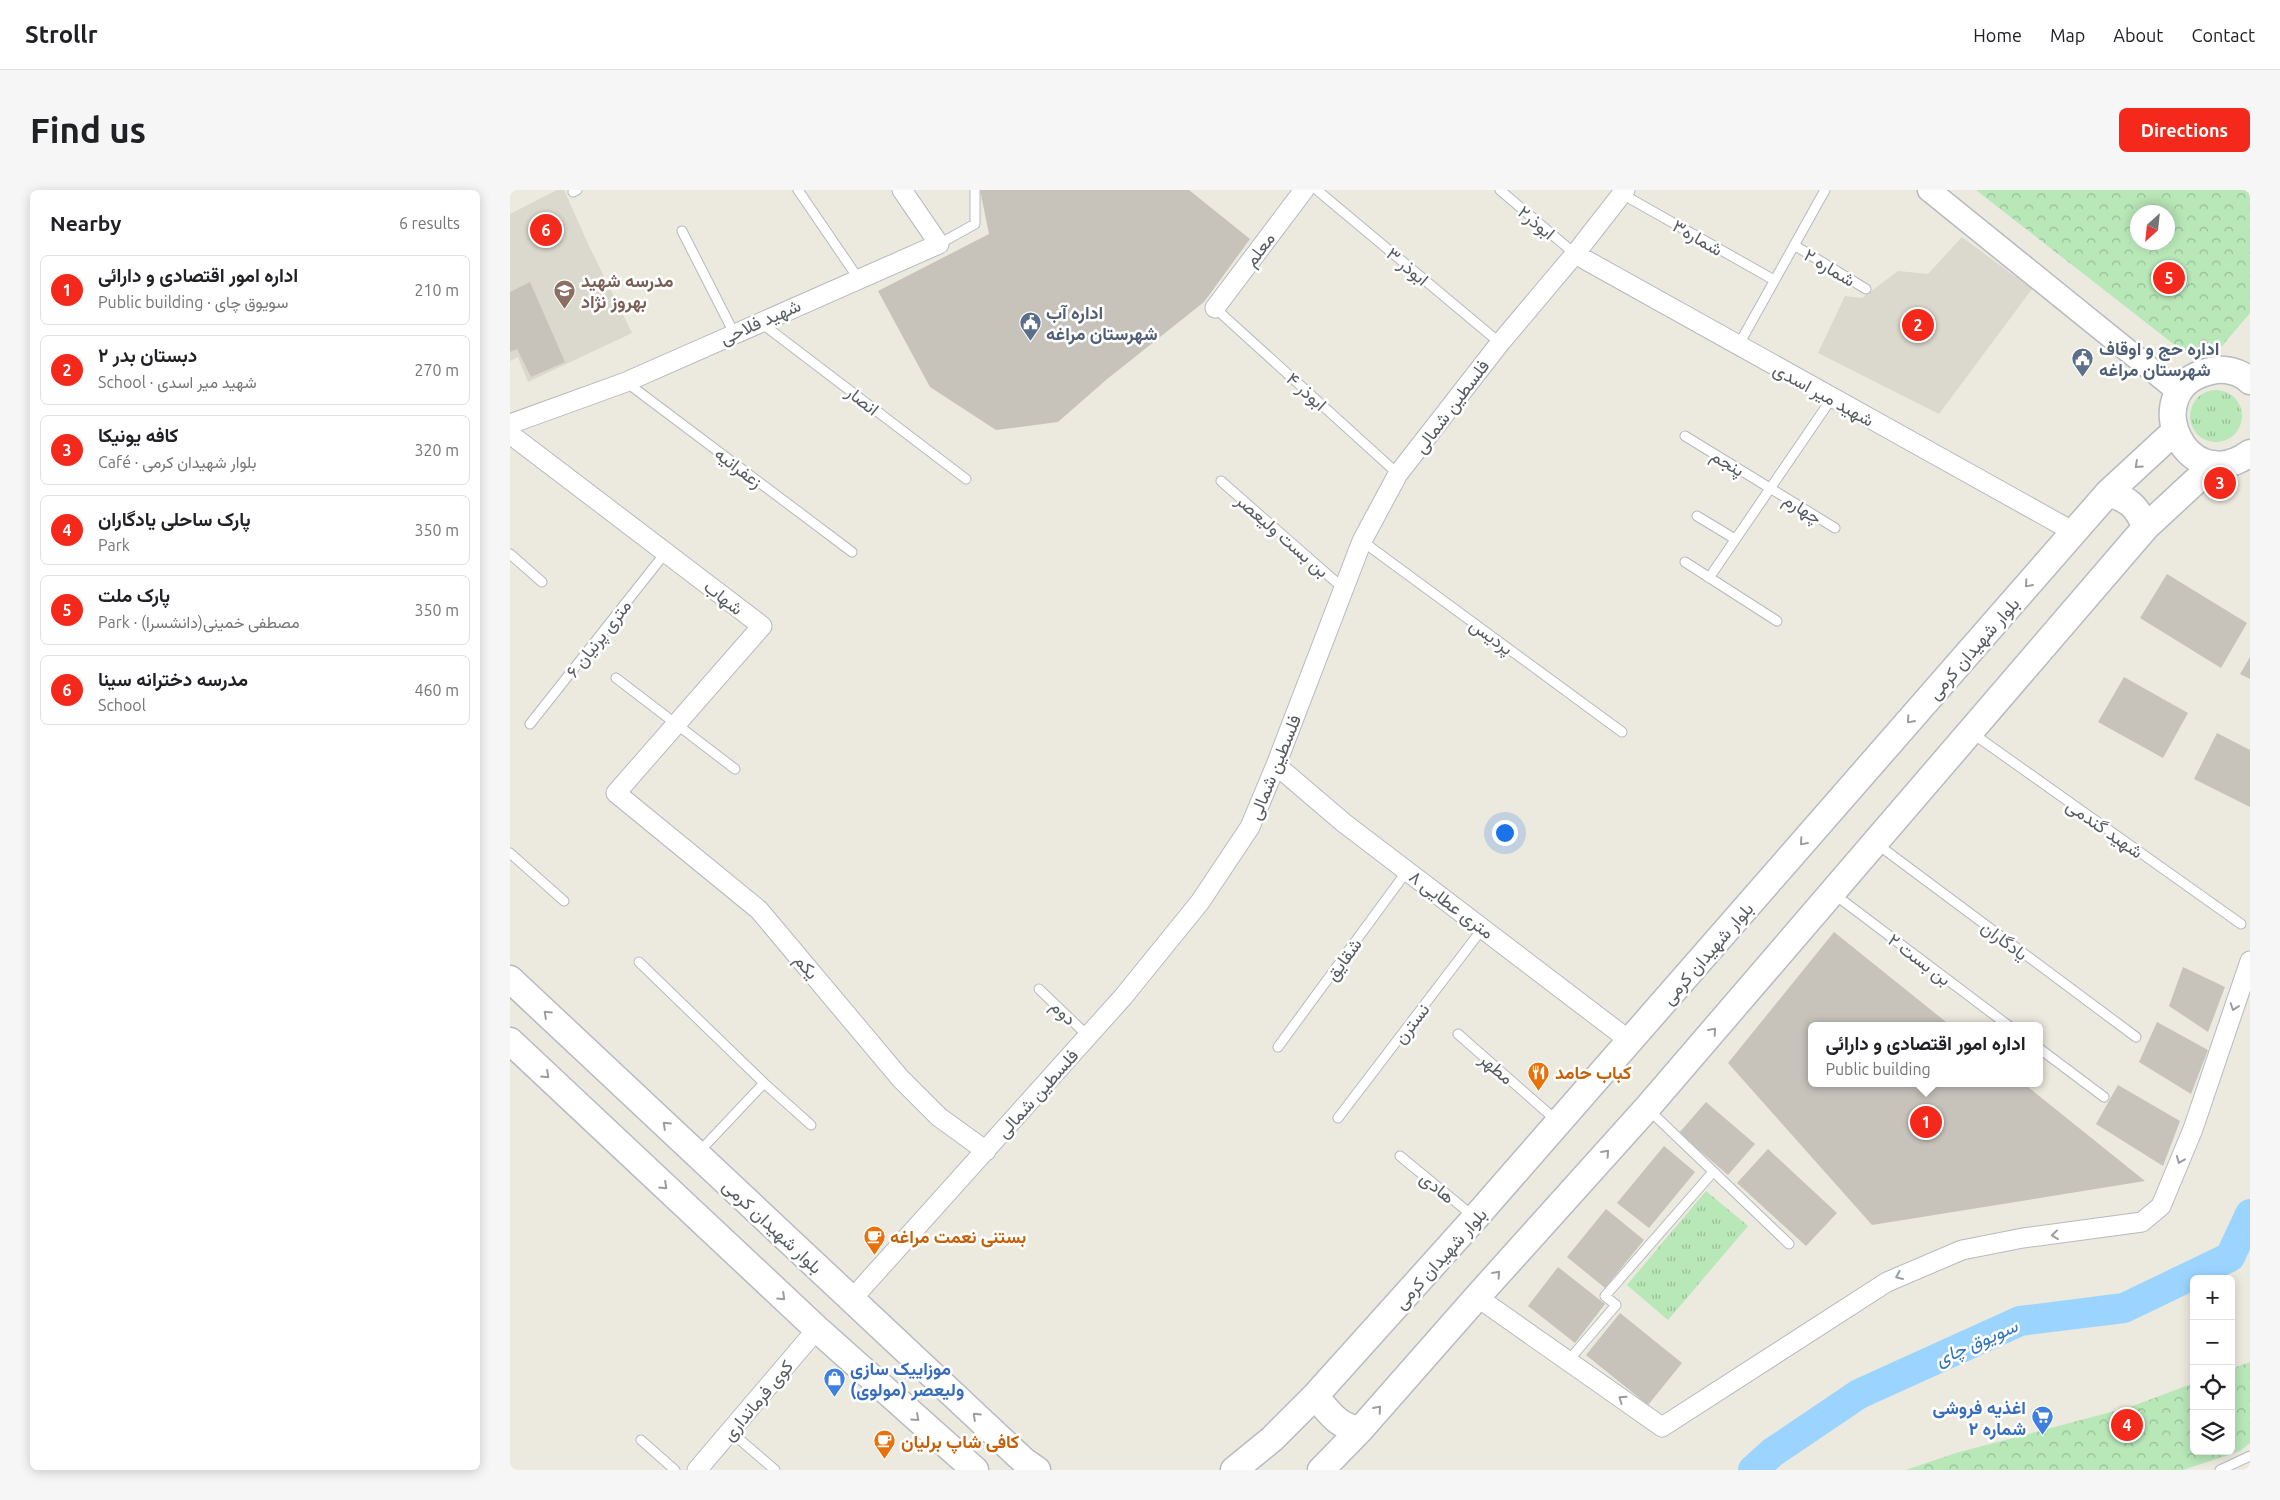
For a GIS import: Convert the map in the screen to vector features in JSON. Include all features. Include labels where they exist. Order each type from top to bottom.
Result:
[{"type":"main road","points":[[2248,456],[2228,464],[2214,464],[2201,461],[2180,444],[2174,432],[2172,419],[2173,405],[2179,392],[2189,380],[2202,372],[2217,369],[2232,371],[2250,381]]},
{"type":"main road","name":"بلوار شهیدان کرمی","points":[[1234,1470],[1272,1439],[1315,1396],[1475,1218],[2108,493],[2174,432]]},
{"type":"main road","points":[[1320,1470],[1360,1430],[1477,1296],[1647,1108],[2146,527],[2214,464]]},
{"type":"main road","points":[[2108,493],[2126,499],[2138,510],[2146,527]]},
{"type":"main road","name":"بلوار شهیدان کرمی","points":[[510,979],[852,1299],[1028,1467]]},
{"type":"main road","points":[[510,1041],[817,1329],[975,1470]]},
{"type":"main road","points":[[1315,1396],[1335,1419],[1346,1427],[1360,1430]]},
{"type":"street","points":[[902,190],[939,244]]},
{"type":"street","name":"معلم","points":[[1215,308],[1304,190]]},
{"type":"street","points":[[1929,190],[2179,392]]},
{"type":"street","name":"فلسطین شمالی","points":[[852,1299],[1088,1036],[1200,902],[1250,826],[1276,765],[1362,541],[1398,474],[1500,342],[1575,254],[1624,192]]},
{"type":"street","name":"شهید فلاحی","points":[[510,424],[626,382],[760,321],[939,244]]},
{"type":"street","name":"شهید میر اسدی","points":[[1575,254],[2074,532]]},
{"type":"street","name":"شهاب","points":[[510,434],[762,626],[616,793]]},
{"type":"street","name":"۸ متری عطایی","points":[[1276,765],[1344,823],[1630,1041]]},
{"type":"street","name":"یکم","points":[[616,793],[759,910],[900,1078],[939,1117],[986,1150]]},
{"type":"street","points":[[1477,1296],[1662,1427],[1887,1282],[1962,1250],[2023,1238],[2142,1222],[2162,1206],[2193,1128],[2250,961]]},
{"type":"street","name":"کوی فرمانداری","points":[[697,1470],[817,1329]]},
{"type":"lane","points":[[798,190],[858,278]]},
{"type":"lane","name":"شهید فلاحی","points":[[939,244],[975,224],[975,190]]},
{"type":"lane","name":"ابوذر ۳","points":[[1317,190],[1500,342]]},
{"type":"lane","name":"ابوذر۲","points":[[1500,190],[1575,254]]},
{"type":"lane","points":[[1738,346],[1825,190]]},
{"type":"lane","name":"شماره۳","points":[[1624,192],[1774,280]]},
{"type":"lane","points":[[682,231],[734,333]]},
{"type":"lane","name":"شماره ۲","points":[[1794,245],[1866,289]]},
{"type":"lane","name":"ابوذر ۴","points":[[1215,308],[1398,474]]},
{"type":"lane","name":"انصار","points":[[760,321],[966,479]]},
{"type":"lane","name":"زعفرانیه","points":[[626,382],[852,552]]},
{"type":"lane","points":[[1709,578],[1832,398]]},
{"type":"lane","name":"پنجم","points":[[1685,436],[1770,488]]},
{"type":"lane","name":"بن بست ولیعصر","points":[[1221,481],[1344,589]]},
{"type":"lane","name":"چهارم","points":[[1770,488],[1836,528]]},
{"type":"lane","points":[[1696,516],[1735,539]]},
{"type":"lane","name":"پردیس","points":[[1362,541],[1622,732]]},
{"type":"lane","name":"۶ متری پرنیان","points":[[530,724],[666,552]]},
{"type":"lane","points":[[510,554],[542,582]]},
{"type":"lane","points":[[1684,562],[1777,621]]},
{"type":"lane","points":[[616,678],[735,770]]},
{"type":"lane","name":"شهید گندمی","points":[[1970,732],[2240,924]]},
{"type":"lane","name":"یادگاران","points":[[1875,842],[2136,1037]]},
{"type":"lane","points":[[510,853],[564,901]]},
{"type":"lane","name":"شقایق","points":[[1278,1047],[1408,870]]},
{"type":"lane","name":"بن بست ۲","points":[[1832,893],[2004,1022]]},
{"type":"lane","name":"نسترن","points":[[1338,1118],[1483,928]]},
{"type":"lane","points":[[639,962],[764,1083],[811,1125]]},
{"type":"lane","name":"دوم","points":[[1039,988],[1088,1036]]},
{"type":"lane","name":"مطهر","points":[[1458,1034],[1559,1122]]},
{"type":"lane","points":[[2043,1051],[2104,1097]]},
{"type":"lane","points":[[697,1154],[764,1083]]},
{"type":"lane","points":[[1647,1108],[1789,1244]]},
{"type":"lane","name":"هادی","points":[[1400,1156],[1475,1218]]},
{"type":"lane","points":[[1568,1361],[1616,1305],[1605,1296],[1714,1172]]},
{"type":"lane","points":[[731,1432],[775,1470]]},
{"type":"lane","points":[[641,1440],[675,1470]]},
{"type":"lane","points":[[2220,1470],[2250,1456]]},
{"type":"shaded area","name":"مدرسه شهید بهروز نژاد","points":[[557,190],[564,190],[632,333],[528,382],[518,357],[510,361],[510,214]]},
{"type":"shaded area","points":[[1962,237],[2032,289],[1939,414],[1818,353],[1845,296],[1862,298],[1898,271],[1928,274]]},
{"type":"green space","points":[[1976,190],[2250,190],[2250,313],[2222,346],[2185,353]]},
{"type":"green space","points":[[2211,390],[2221,390],[2235,397],[2242,411],[2242,421],[2235,435],[2221,442],[2211,442],[2201,438],[2194,431],[2190,421],[2190,411],[2194,401],[2201,394]]},
{"type":"green space","points":[[1706,1191],[1748,1226],[1668,1320],[1627,1285]]},
{"type":"green space","points":[[2250,1362],[2250,1443],[2235,1453],[2235,1410],[2235,1368]]},
{"type":"green space","points":[[2190,1384],[2190,1455],[2228,1455],[2183,1470],[1906,1470],[1956,1453],[2130,1407]]},
{"type":"building","name":"اداره آب شهرستان مراغه","points":[[980,190],[1189,190],[1250,239],[1204,302],[1106,380],[1058,422],[996,430],[930,387],[878,291],[989,234]]},
{"type":"building","name":"مدرسه شهید بهروز نژاد","points":[[530,282],[565,362],[531,377],[517,349],[510,352],[510,292]]},
{"type":"building","points":[[2167,574],[2247,623],[2221,668],[2140,618]]},
{"type":"building","points":[[2250,657],[2250,679],[2240,674]]},
{"type":"building","points":[[2124,677],[2188,713],[2163,758],[2098,722]]},
{"type":"building","points":[[2217,733],[2250,750],[2250,807],[2194,779]]},
{"type":"building","points":[[1834,932],[1946,1022],[1808,1022],[1808,1087],[2028,1087],[2145,1181],[1872,1225],[1728,1063]]},
{"type":"building","points":[[2183,967],[2225,987],[2208,1032],[2169,1006]]},
{"type":"building","points":[[2157,1022],[2208,1050],[2191,1094],[2139,1062]]},
{"type":"building","points":[[2118,1085],[2180,1121],[2163,1166],[2096,1124]]},
{"type":"building","points":[[1706,1102],[1755,1144],[1728,1175],[1679,1133]]},
{"type":"building","points":[[1664,1146],[1695,1172],[1649,1228],[1617,1203]]},
{"type":"building","points":[[1768,1149],[1837,1213],[1806,1246],[1737,1183]]},
{"type":"building","points":[[1606,1209],[1644,1240],[1605,1288],[1567,1257]]},
{"type":"building","points":[[1558,1267],[1605,1304],[1575,1343],[1528,1306]]},
{"type":"building","points":[[1620,1313],[1682,1363],[1648,1405],[1586,1355]]},
{"type":"waterway","name":"سویوق چای","points":[[1753,1470],[1773,1452],[1859,1394],[2020,1321],[2124,1308],[2230,1257],[2250,1214]]},
{"type":"place","name":"مدرسه دخترانه سینا","points":[[546,230]]},
{"type":"place","name":"پارک ملت","points":[[2169,278]]},
{"type":"place","name":"مدرسه شهید بهروز نژاد","points":[[565,309]]},
{"type":"place","name":"دبستان بدر ۲","points":[[1918,325]]},
{"type":"place","name":"اداره آب شهرستان مراغه","points":[[1030,341]]},
{"type":"place","name":"اداره حج و اوقاف شهرستان مراغه","points":[[2083,377]]},
{"type":"place","name":"کافه یونیکا","points":[[2220,483]]},
{"type":"place","name":"کباب حامد","points":[[1539,1091]]},
{"type":"place","name":"اداره امور اقتصادی و دارائی","points":[[1926,1122]]},
{"type":"place","name":"بستنی نعمت مراغه","points":[[874,1255]]},
{"type":"place","name":"موزاییک سازی ولیعصر (مولوی)","points":[[834,1397]]},
{"type":"place","name":"پارک ساحلی یادگاران","points":[[2127,1425]]},
{"type":"place","name":"اغذیه فروشی شماره ۲","points":[[2042,1436]]},
{"type":"place","name":"کافی شاپ برلیان","points":[[885,1460]]}]
